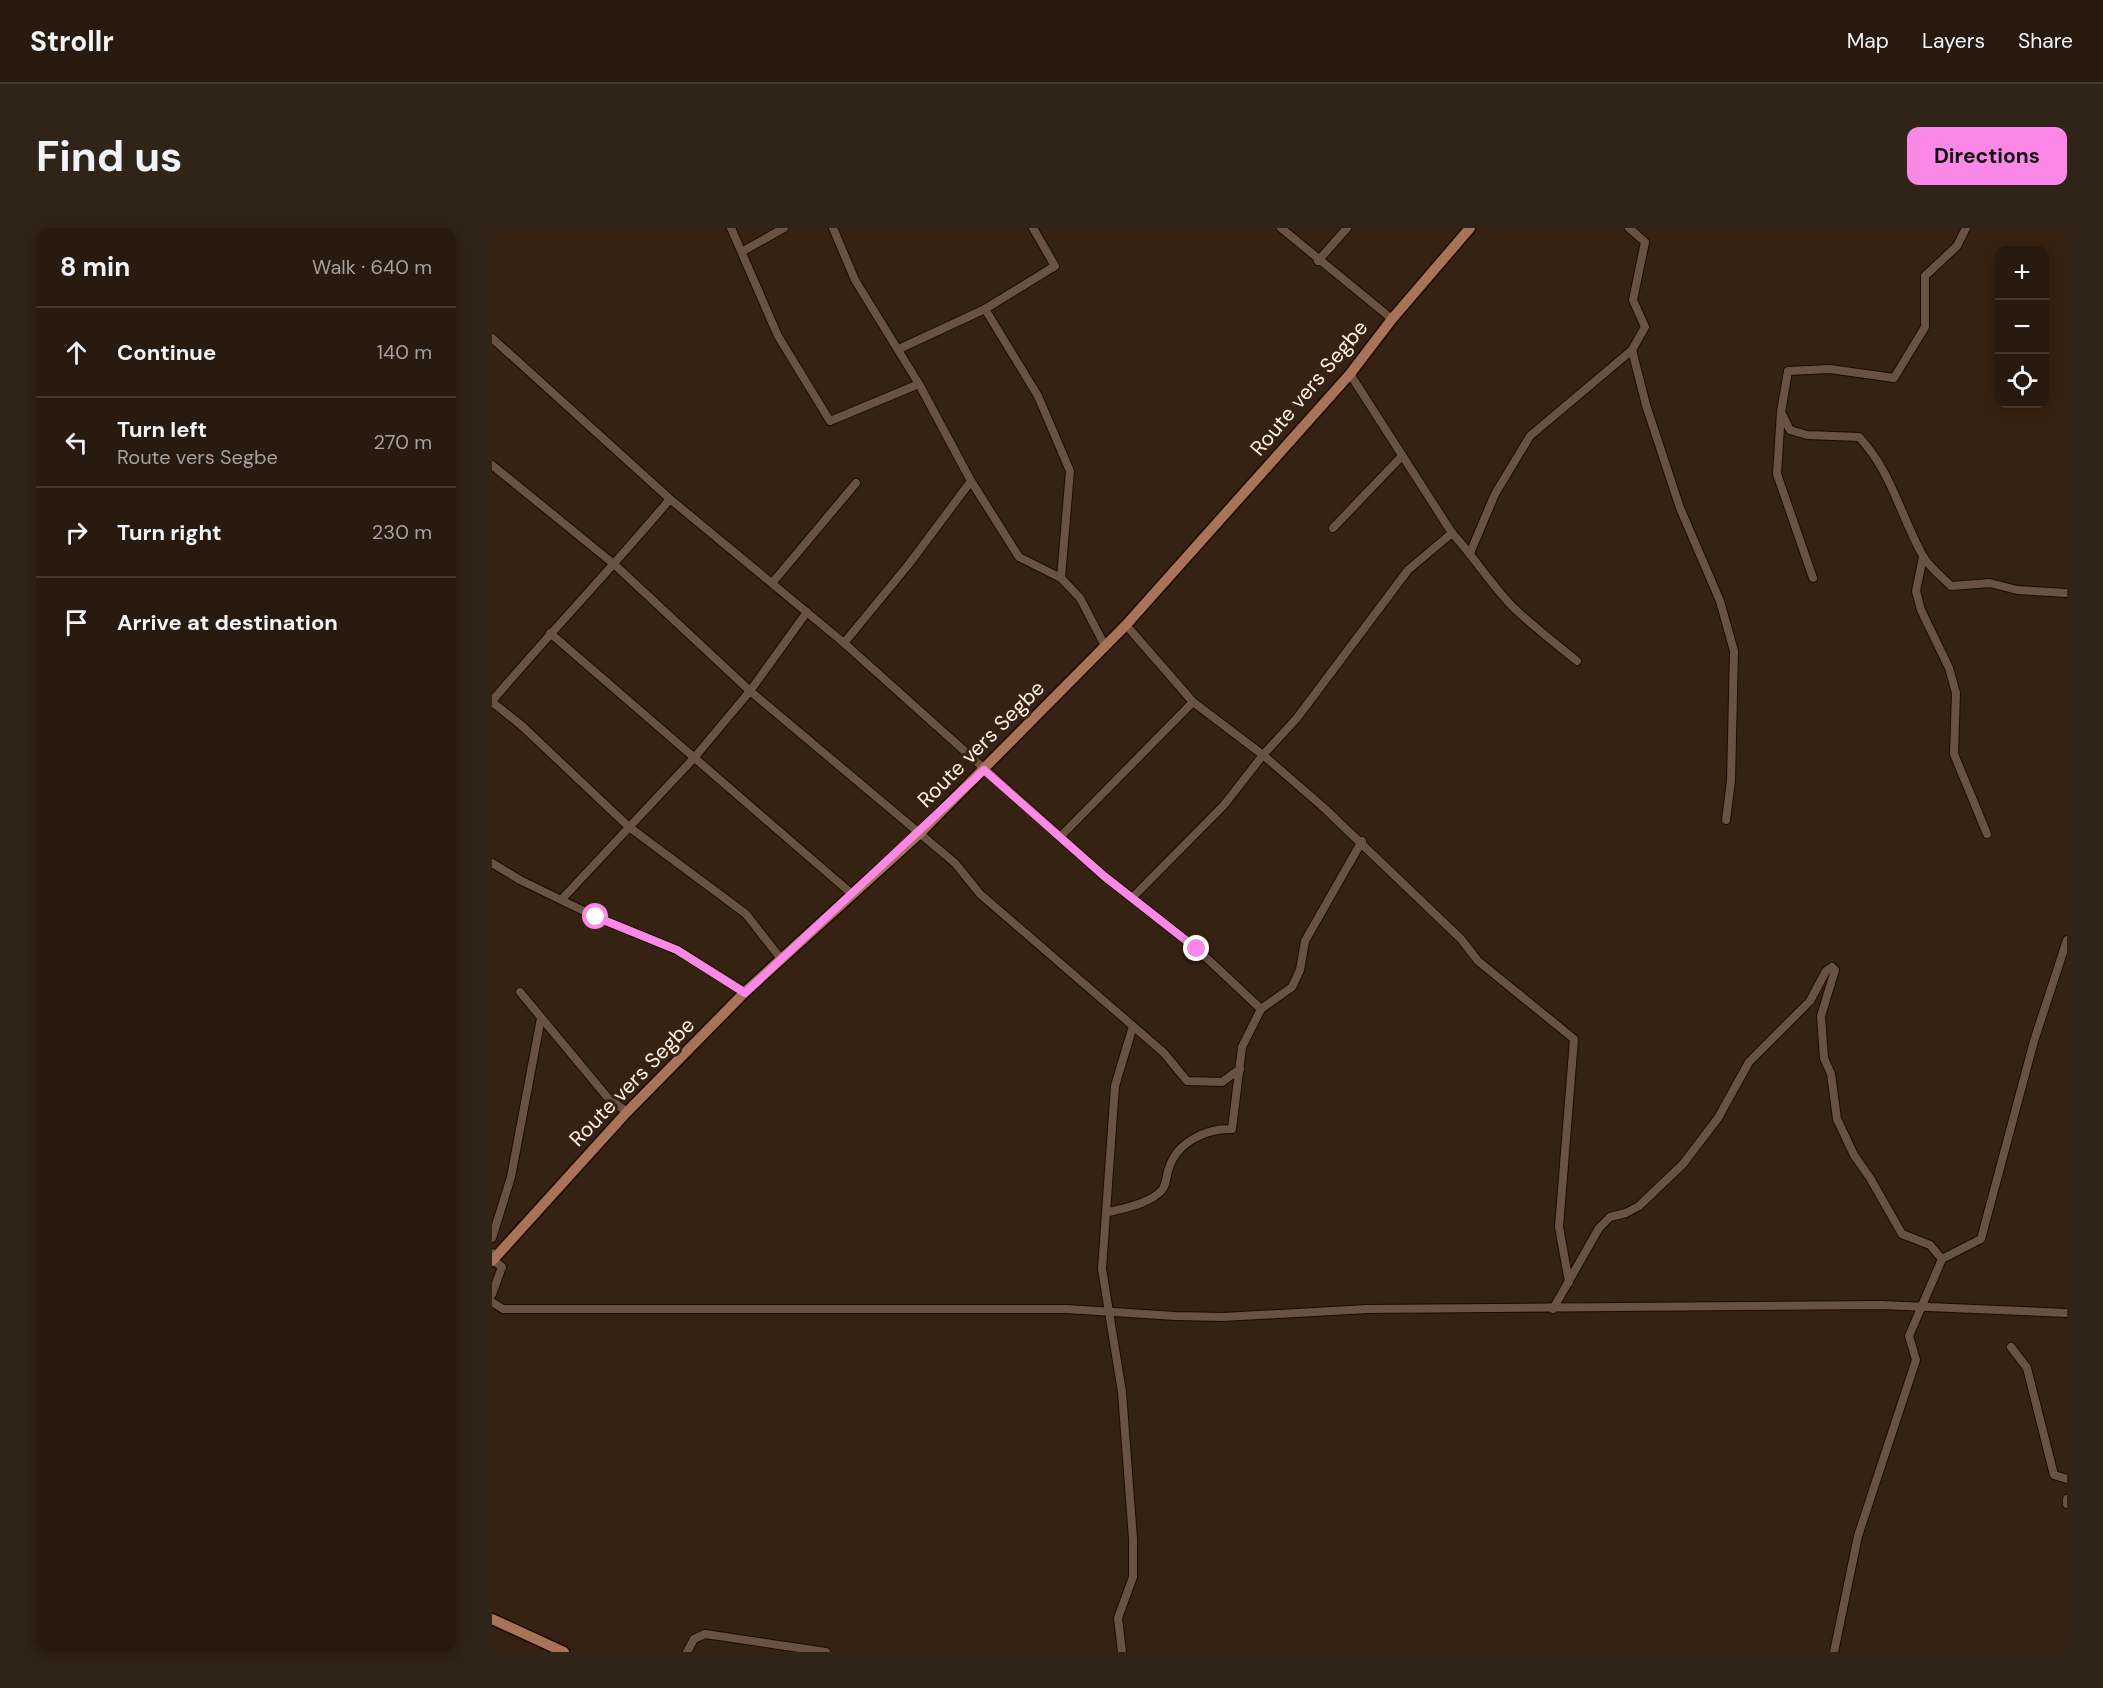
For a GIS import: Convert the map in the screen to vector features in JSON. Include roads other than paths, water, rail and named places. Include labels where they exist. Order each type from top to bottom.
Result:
[{"type":"main road","name":"Route vers Segbe","points":[[492,1258],[627,1112],[745,993],[920,833],[984,770],[1104,644],[1126,625],[1350,374],[1392,319],[1470,228]]},
{"type":"main road","points":[[492,1619],[547,1648],[564,1652]]},
{"type":"street","points":[[731,228],[743,251],[778,336],[830,421],[919,384]]},
{"type":"street","points":[[743,251],[784,228]]},
{"type":"street","points":[[833,228],[855,280],[899,349],[971,481],[1019,557],[1061,578],[1080,598],[1104,644]]},
{"type":"street","points":[[899,349],[985,309],[1056,266],[1033,228]]},
{"type":"street","points":[[1281,228],[1318,261],[1392,319]]},
{"type":"street","points":[[1318,261],[1347,228]]},
{"type":"street","points":[[1470,553],[1495,494],[1530,436],[1632,350],[1645,327],[1633,300],[1645,242],[1629,228]]},
{"type":"street","points":[[1813,578],[1777,474],[1781,412],[1788,370],[1830,369],[1894,378],[1925,327],[1925,276],[1957,246],[1966,228]]},
{"type":"street","points":[[985,309],[1038,396],[1070,471],[1061,578]]},
{"type":"street","points":[[492,338],[670,499],[844,643],[1060,837],[1197,949],[1261,1009]]},
{"type":"street","points":[[1632,350],[1646,405],[1680,507],[1720,601],[1734,651],[1731,781],[1725,820]]},
{"type":"street","points":[[1350,374],[1401,457],[1452,533],[1470,553],[1485,576],[1514,608],[1577,661]]},
{"type":"street","points":[[1781,412],[1790,430],[1807,435],[1859,437],[1874,452],[1894,488],[1923,557],[1951,586],[1989,583],[2017,590],[2067,593]]},
{"type":"street","points":[[1333,528],[1401,457]]},
{"type":"street","points":[[492,465],[615,565],[750,691],[956,863],[980,894],[1164,1053],[1187,1081],[1222,1082],[1240,1069]]},
{"type":"street","points":[[844,643],[909,564],[971,481]]},
{"type":"street","points":[[773,582],[856,483]]},
{"type":"street","points":[[670,499],[615,565],[550,633],[492,702],[521,725],[629,827],[746,914],[781,959]]},
{"type":"street","points":[[1133,897],[1224,805],[1263,754],[1297,718],[1408,570],[1452,533]]},
{"type":"street","points":[[1923,557],[1916,591],[1918,600],[1949,668],[1956,693],[1954,754],[1987,834]]},
{"type":"street","points":[[562,899],[694,758],[750,691],[807,612]]},
{"type":"street","points":[[1126,625],[1193,702],[1263,754],[1362,842],[1461,939],[1478,961],[1574,1039],[1559,1227],[1569,1282]]},
{"type":"street","points":[[550,633],[852,894]]},
{"type":"street","points":[[1060,837],[1193,702]]},
{"type":"street","points":[[1106,1213],[1156,1195],[1164,1188],[1169,1168],[1178,1151],[1215,1128],[1232,1130],[1242,1047],[1261,1009],[1292,987],[1300,970],[1305,941],[1362,842]]},
{"type":"street","points":[[492,862],[520,880],[606,921],[677,950],[745,993]]},
{"type":"street","points":[[1834,1652],[1858,1536],[1916,1360],[1909,1336],[1942,1259],[1981,1239],[2034,1041],[2067,940]]},
{"type":"street","points":[[1553,1310],[1599,1228],[1610,1217],[1626,1213],[1639,1206],[1683,1164],[1718,1118],[1749,1062],[1810,1001],[1826,971],[1832,967],[1835,970],[1832,986],[1821,1016],[1824,1058],[1831,1074],[1837,1119],[1854,1155],[1902,1234],[1930,1245],[1942,1259]]},
{"type":"street","points":[[520,992],[608,1098],[627,1112]]},
{"type":"street","points":[[492,1238],[511,1177],[542,1018]]},
{"type":"street","points":[[1122,1652],[1118,1618],[1134,1577],[1134,1539],[1122,1392],[1102,1269],[1115,1086],[1133,1026]]},
{"type":"street","points":[[492,1258],[502,1267],[492,1294]]},
{"type":"street","points":[[492,1302],[496,1307],[512,1309],[1001,1311],[1067,1308],[1223,1317],[1367,1309],[1553,1310],[1881,1305],[2067,1313]]},
{"type":"street","points":[[2011,1347],[2027,1368],[2054,1475],[2067,1479]]},
{"type":"street","points":[[2067,1499],[2067,1504]]},
{"type":"street","points":[[687,1652],[694,1639],[705,1634],[826,1652]]}]
